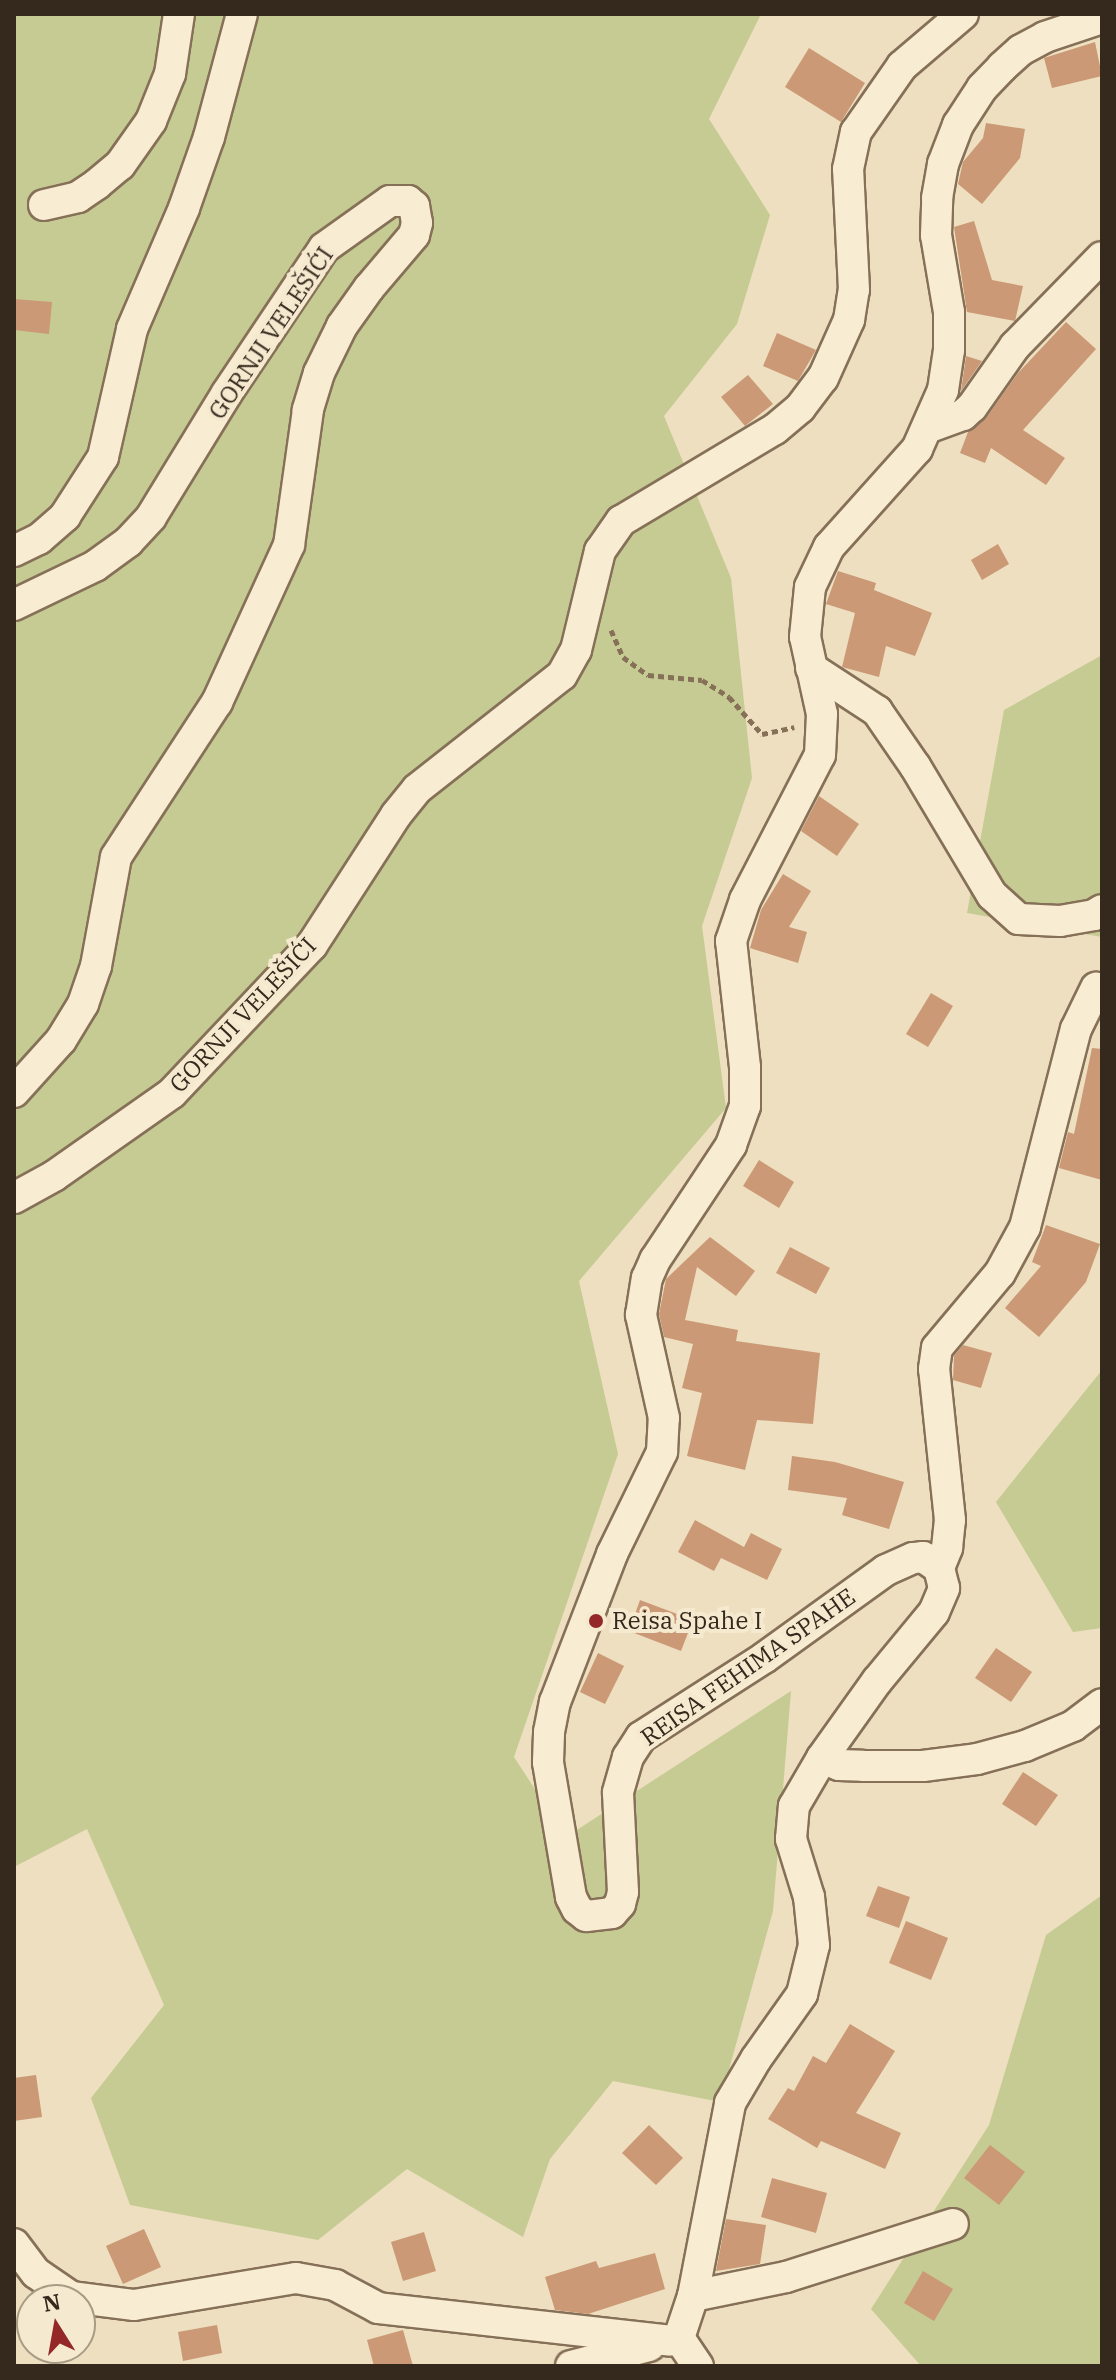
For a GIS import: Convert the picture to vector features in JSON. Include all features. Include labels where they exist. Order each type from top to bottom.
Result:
[{"type":"street","points":[[44,205],[78,197],[120,165],[151,121],[170,74],[179,14]]},
{"type":"street","points":[[14,551],[39,539],[65,516],[103,457],[132,329],[194,180],[242,14]]},
{"type":"street","name":"GORNJI VELEŠIĆI","points":[[14,1198],[54,1176],[172,1093],[312,945],[396,815],[417,789],[562,675],[576,650],[600,551],[621,521],[775,429],[800,408],[823,378],[840,348],[849,320],[854,290],[848,169],[856,132],[902,66],[963,14]]},
{"type":"street","name":"REISA FEHIMA SPAHE","points":[[939,1568],[923,1557],[886,1570],[764,1658],[641,1737],[628,1757],[618,1793],[623,1881],[620,1904],[612,1913],[598,1917],[586,1916],[577,1909],[571,1897],[548,1762],[555,1702],[612,1554],[662,1452],[664,1418],[641,1315],[645,1287],[655,1260],[731,1145],[745,1106],[745,1067],[731,941],[745,900],[817,763],[823,742],[822,714],[805,637],[805,611],[817,566],[867,502],[904,467],[930,427],[943,390],[949,350],[949,312],[936,235],[937,198],[943,164],[958,125],[982,88],[1021,50],[1045,37],[1102,18]]},
{"type":"street","name":"GORNJI VELEŠIĆI","points":[[14,605],[95,566],[128,542],[151,517],[227,393],[324,248],[390,201],[408,201],[414,206],[417,223],[410,243],[369,288],[342,326],[319,373],[308,410],[289,545],[217,702],[116,857],[96,966],[83,1004],[61,1040],[14,1092]]},
{"type":"street","points":[[930,427],[963,415],[972,407],[1015,346],[1063,292],[1102,257]]},
{"type":"street","points":[[811,668],[877,711],[915,766],[992,895],[1019,919],[1060,921],[1094,915],[1102,910]]},
{"type":"street","points":[[674,2340],[693,2296],[730,2103],[756,2059],[802,1994],[814,1945],[809,1897],[791,1839],[794,1806],[822,1758],[934,1612],[944,1588],[939,1568],[947,1548],[950,1520],[934,1369],[937,1348],[1000,1273],[1025,1227],[1076,1029],[1096,988]]},
{"type":"street","points":[[822,1758],[839,1765],[893,1766],[977,1759],[1025,1746],[1061,1731],[1102,1704]]},
{"type":"street","points":[[693,2296],[786,2277],[953,2224]]},
{"type":"street","points":[[14,2244],[36,2273],[71,2297],[134,2305],[296,2278],[335,2285],[378,2308],[674,2340],[698,2366]]},
{"type":"street","points":[[571,2366],[674,2340]]},
{"type":"path","points":[[610,628],[623,657],[648,675],[702,680],[729,697],[762,734],[790,728],[822,714]]},
{"type":"green space","points":[[14,14],[761,14],[709,119],[770,215],[737,324],[664,416],[731,578],[752,778],[702,926],[726,1108],[579,1281],[618,1454],[514,1757],[566,1837],[791,1691],[773,1911],[720,2102],[613,2081],[550,2159],[523,2237],[407,2169],[318,2240],[130,2205],[91,2098],[164,2005],[87,1829],[14,1867]]},
{"type":"green space","points":[[1102,655],[1102,937],[967,913],[1004,710]]},
{"type":"green space","points":[[1102,1370],[1102,1628],[1073,1632],[996,1502]]},
{"type":"green space","points":[[1102,1895],[1102,2366],[921,2366],[871,2309],[989,2125],[1046,1935]]},
{"type":"building","points":[[1095,42],[1102,76],[1052,88],[1044,58]]},
{"type":"building","points":[[809,48],[865,83],[841,122],[785,87]]},
{"type":"building","points":[[986,123],[1025,129],[1020,158],[982,204],[958,184],[963,162],[983,138]]},
{"type":"building","points":[[974,221],[992,280],[1023,286],[1015,321],[967,312],[954,227]]},
{"type":"building","points":[[14,299],[52,302],[49,334],[14,330]]},
{"type":"building","points":[[1066,322],[1096,349],[1023,430],[1065,458],[1046,485],[991,448],[985,463],[960,453],[968,432],[986,418],[1018,373]]},
{"type":"building","points":[[777,333],[816,350],[798,381],[763,366]]},
{"type":"building","points":[[966,356],[982,361],[961,391]]},
{"type":"building","points":[[748,375],[773,404],[745,426],[721,397]]},
{"type":"building","points":[[998,544],[1009,564],[982,580],[971,560]]},
{"type":"building","points":[[838,571],[876,583],[874,590],[932,613],[915,656],[886,646],[879,677],[842,667],[855,613],[826,604]]},
{"type":"building","points":[[819,796],[859,824],[837,856],[801,831]]},
{"type":"building","points":[[783,874],[811,891],[789,927],[807,932],[798,963],[750,948],[761,910]]},
{"type":"building","points":[[931,993],[953,1006],[928,1047],[906,1034]]},
{"type":"building","points":[[1092,1048],[1102,1049],[1102,1180],[1059,1168],[1068,1132],[1074,1134]]},
{"type":"building","points":[[759,1160],[794,1182],[779,1208],[743,1186]]},
{"type":"building","points":[[1046,1225],[1100,1244],[1086,1282],[1039,1337],[1005,1308],[1041,1266],[1032,1262]]},
{"type":"building","points":[[710,1237],[755,1271],[736,1296],[697,1267],[685,1320],[738,1330],[736,1341],[820,1353],[813,1424],[757,1420],[745,1470],[687,1456],[702,1393],[682,1388],[693,1344],[664,1337],[659,1314],[666,1279]]},
{"type":"building","points":[[790,1247],[830,1268],[816,1294],[776,1273]]},
{"type":"building","points":[[963,1345],[992,1353],[981,1388],[953,1380],[954,1356]]},
{"type":"building","points":[[792,1456],[835,1462],[904,1482],[889,1529],[842,1515],[847,1498],[788,1490]]},
{"type":"building","points":[[695,1520],[744,1547],[751,1533],[782,1549],[767,1580],[721,1558],[714,1571],[678,1552]]},
{"type":"building","points":[[640,1600],[693,1620],[681,1651],[629,1631]]},
{"type":"building","points":[[996,1648],[1032,1672],[1011,1702],[975,1678]]},
{"type":"building","points":[[598,1653],[624,1666],[605,1704],[580,1692]]},
{"type":"building","points":[[1023,1772],[1058,1795],[1036,1826],[1002,1804]]},
{"type":"building","points":[[878,1886],[910,1897],[899,1928],[866,1916]]},
{"type":"building","points":[[906,1921],[948,1938],[931,1980],[889,1963]]},
{"type":"building","points":[[850,2024],[895,2051],[856,2113],[901,2133],[885,2169],[821,2141],[817,2148],[768,2119],[788,2088],[794,2091],[813,2056],[826,2063]]},
{"type":"building","points":[[36,2075],[42,2117],[14,2121],[14,2078]]},
{"type":"building","points":[[649,2125],[683,2158],[656,2185],[622,2153]]},
{"type":"building","points":[[990,2145],[1025,2172],[999,2205],[964,2178]]},
{"type":"building","points":[[772,2178],[827,2193],[816,2233],[761,2217]]},
{"type":"building","points":[[726,2219],[766,2225],[760,2264],[716,2271]]},
{"type":"building","points":[[144,2229],[161,2267],[123,2284],[106,2246]]},
{"type":"building","points":[[424,2232],[436,2271],[403,2281],[391,2242]]},
{"type":"building","points":[[655,2253],[665,2289],[588,2314],[555,2310],[545,2277],[596,2261],[599,2268]]},
{"type":"building","points":[[923,2271],[953,2289],[934,2321],[904,2303]]},
{"type":"building","points":[[217,2325],[222,2353],[183,2361],[178,2332]]},
{"type":"building","points":[[403,2330],[413,2366],[374,2366],[367,2340]]},
{"type":"place","name":"Reisa Spahe I","points":[[596,1621]]}]
